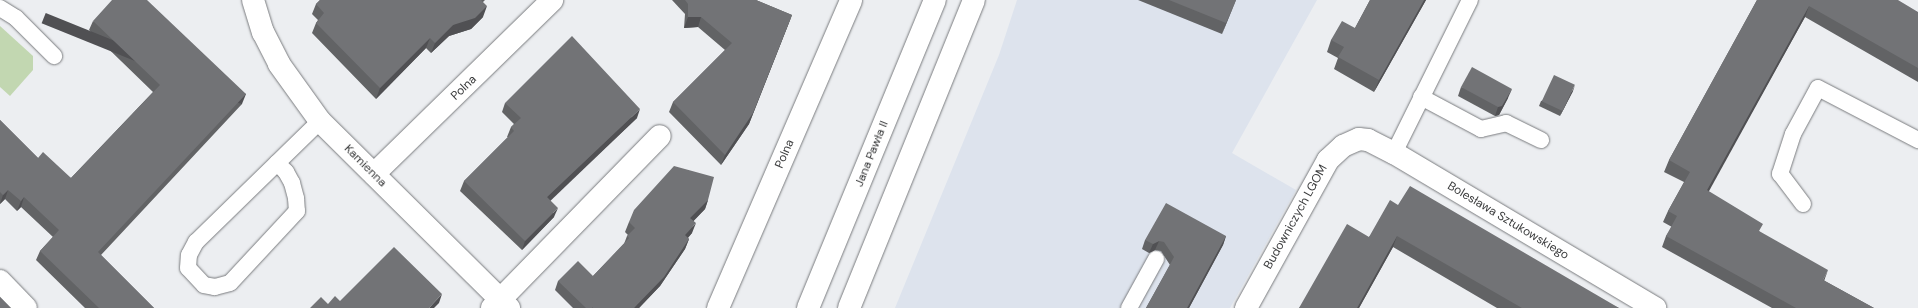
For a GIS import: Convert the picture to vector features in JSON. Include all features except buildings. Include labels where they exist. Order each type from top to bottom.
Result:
[{"type":"street","name":"Kamienna","points":[[253,0],[263,32],[279,64],[320,121],[374,174],[501,305]]},
{"type":"street","name":"Polna","points":[[374,174],[552,0]]},
{"type":"street","name":"Polna","points":[[718,308],[851,0]]},
{"type":"street","name":"Jana Pawła II","points":[[808,308],[935,0]]},
{"type":"street","points":[[849,308],[974,0]]},
{"type":"street","points":[[501,305],[660,136]]},
{"type":"street","name":"Bolesława Sztukowskiego","points":[[1359,139],[1368,140],[1394,154],[1655,308]]},
{"type":"street","name":"Budowniczych LGOM","points":[[1246,308],[1328,160],[1343,146],[1359,139]]},
{"type":"street","points":[[0,281],[26,308]]},
{"type":"lane","points":[[1394,154],[1470,0]]},
{"type":"lane","points":[[0,8],[16,18],[54,56]]},
{"type":"lane","points":[[1803,204],[1780,174],[1793,134],[1818,88],[1918,140]]},
{"type":"lane","points":[[1421,97],[1481,129],[1506,123],[1541,140]]},
{"type":"lane","points":[[277,163],[286,172],[292,183],[296,198],[297,212],[230,282],[214,287],[204,285],[188,268],[189,255],[196,242],[320,121]]},
{"type":"lane","points":[[1129,308],[1156,258]]},
{"type":"shaded area","points":[[1017,0],[1317,0],[1232,153],[1296,190],[1230,308],[895,308],[999,55]]},
{"type":"green space","points":[[0,26],[33,56],[33,70],[10,96],[0,87]]}]
